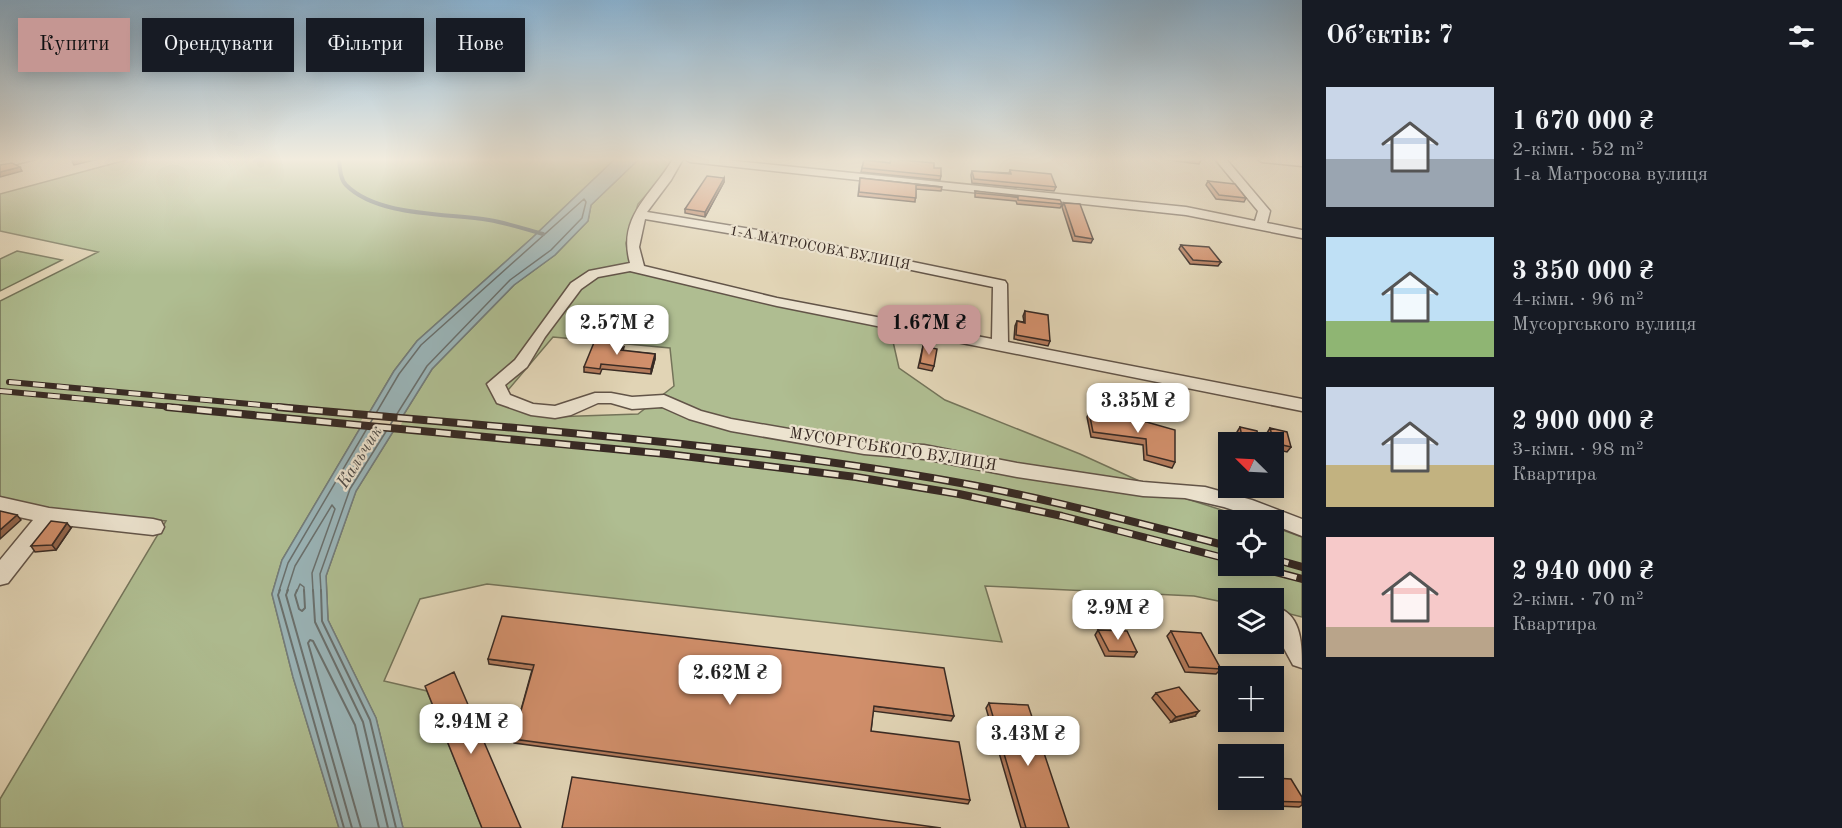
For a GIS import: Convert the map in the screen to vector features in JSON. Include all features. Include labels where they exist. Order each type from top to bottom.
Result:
[{"type":"street","points":[[649,198],[640,214],[632,251],[638,268],[777,302],[1302,405]]},
{"type":"street","points":[[1054,198],[1186,211],[1302,234]]},
{"type":"street","points":[[1253,198],[1264,211],[1260,225]]},
{"type":"street","name":"1-А МАТРОСОВА ВУЛИЦЯ","points":[[640,214],[763,235],[1000,284],[1000,346]]},
{"type":"street","name":"МУСОРГСЬКОГО ВУЛИЦЯ","points":[[638,268],[611,269],[585,279],[576,286],[538,336],[521,363],[496,384],[503,399],[531,409],[555,412],[566,411],[595,398],[611,398],[632,403],[664,401],[695,415],[721,423],[856,447],[924,452],[1017,470],[1143,489],[1199,493],[1248,506],[1302,528]]},
{"type":"street","points":[[0,505],[49,516],[153,527]]},
{"type":"street","points":[[0,576],[49,516]]},
{"type":"street","points":[[1302,623],[1279,618],[1302,657]]},
{"type":"green space","points":[[0,198],[574,198],[417,341],[394,371],[282,560],[272,594],[293,677],[339,828],[0,828],[0,799],[166,521],[56,511],[0,498],[0,301],[98,252],[0,231]]},
{"type":"green space","points":[[599,198],[644,198],[638,204],[626,243],[627,250],[639,268],[889,324],[899,368],[945,400],[1080,454],[1159,490],[1222,510],[1218,510],[1218,576],[1284,576],[1284,531],[1302,537],[1302,617],[1284,612],[1284,588],[1218,588],[1218,601],[1194,596],[985,586],[1002,642],[487,584],[420,599],[384,681],[427,691],[482,828],[403,828],[376,718],[328,620],[326,576],[356,491],[432,369],[514,285],[555,255],[588,221],[591,205]],"holes":[[[553,337],[670,348],[674,386],[638,414],[551,417],[497,403]]]},
{"type":"green space","points":[[17,251],[62,260],[0,291],[0,259]]},
{"type":"water","name":"Кальчик","points":[[574,198],[599,198],[591,205],[588,221],[555,255],[514,285],[432,369],[356,491],[326,576],[328,620],[376,718],[403,828],[339,828],[293,677],[272,594],[282,560],[394,371],[417,341]]},
{"type":"pier","points":[[364,415],[404,419],[399,428],[359,425]]},
{"type":"building","points":[[693,198],[713,198],[705,212],[685,209]]},
{"type":"building","points":[[1018,198],[1038,198],[1060,200],[1062,204],[1018,200]]},
{"type":"building","points":[[1064,203],[1080,204],[1093,239],[1075,236]]},
{"type":"building","points":[[1181,245],[1209,247],[1221,262],[1193,260]]},
{"type":"building","points":[[1025,311],[1048,315],[1050,341],[1016,335],[1017,321],[1025,323]]},
{"type":"building","points":[[595,340],[624,342],[621,350],[655,354],[651,369],[601,364],[600,369],[584,367]]},
{"type":"building","points":[[923,346],[937,349],[934,366],[920,363]]},
{"type":"building","points":[[1089,412],[1143,421],[1175,430],[1175,462],[1147,455],[1146,439],[1093,432]]},
{"type":"building","points":[[1240,427],[1257,432],[1241,432]]},
{"type":"building","points":[[1270,428],[1287,432],[1291,447],[1284,445],[1284,432],[1271,432]]},
{"type":"building","points":[[0,511],[17,515],[0,530]]},
{"type":"building","points":[[51,521],[67,523],[52,545],[31,546]]},
{"type":"building","points":[[502,616],[944,668],[954,716],[874,706],[871,731],[959,742],[970,800],[513,739],[534,665],[488,659]]},
{"type":"building","points":[[1098,630],[1127,631],[1137,652],[1109,651]]},
{"type":"building","points":[[1171,631],[1201,633],[1219,666],[1218,669],[1189,667]]},
{"type":"building","points":[[454,672],[521,828],[482,828],[425,686]]},
{"type":"building","points":[[1179,687],[1199,711],[1176,717],[1156,693]]},
{"type":"building","points":[[989,703],[1028,705],[1069,828],[1026,828]]},
{"type":"building","points":[[572,777],[941,828],[562,828]]},
{"type":"building","points":[[1284,779],[1291,779],[1302,797],[1302,802],[1284,802]]},
{"type":"waterway","points":[[365,198],[394,208],[489,220],[543,234]]},
{"type":"railway","points":[[9,382],[294,408]]},
{"type":"railway","points":[[0,391],[183,408]]},
{"type":"railway","points":[[167,407],[667,454],[856,477],[959,494],[1062,516],[1218,556]]},
{"type":"railway","points":[[278,407],[617,437],[871,468],[1024,496],[1218,543]]},
{"type":"railway","points":[[1284,562],[1302,567]]},
{"type":"railway","points":[[1284,574],[1302,579]]}]
